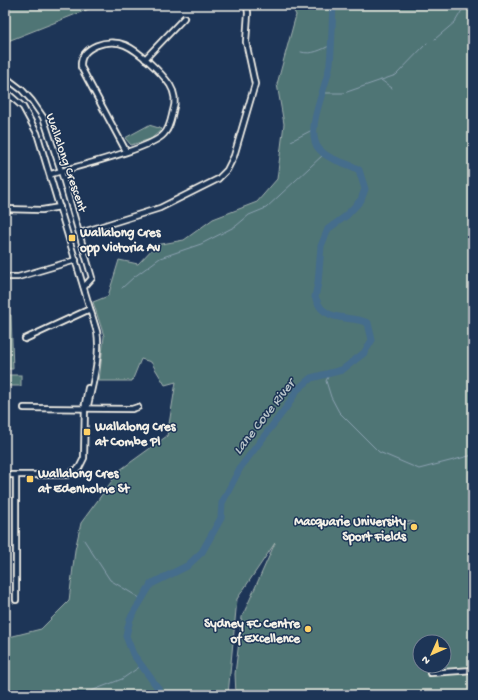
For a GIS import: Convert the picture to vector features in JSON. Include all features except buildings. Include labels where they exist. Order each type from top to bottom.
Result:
[{"type":"street","points":[[80,233],[160,208],[218,179],[227,170],[234,156],[255,84],[246,42],[248,13],[247,5]]},
{"type":"street","points":[[145,60],[184,18]]},
{"type":"street","points":[[51,174],[126,151],[154,142],[167,130],[175,107],[172,88],[145,60],[126,45],[109,42],[88,50],[81,63],[81,67],[126,151]]},
{"type":"street","name":"Wallalong Crescent","points":[[5,77],[32,100],[43,117],[80,233],[92,278],[84,287]]},
{"type":"street","name":"Wallalong Crescent","points":[[5,91],[23,107],[33,123],[51,174],[98,341],[88,405],[86,408],[84,458],[79,468],[67,475],[5,475]]},
{"type":"street","points":[[5,209],[42,210],[60,207]]},
{"type":"street","points":[[5,277],[18,277],[76,260]]},
{"type":"street","points":[[25,339],[90,309]]},
{"type":"street","points":[[24,408],[132,409],[138,407]]},
{"type":"street","points":[[16,475],[16,600]]},
{"type":"street","points":[[452,671],[473,670]]},
{"type":"green space","points":[[5,5],[99,5],[8,41],[5,39]]},
{"type":"green space","points":[[291,5],[473,5],[473,695],[236,695],[235,674],[242,617],[275,543],[237,599],[228,695],[5,695],[5,638],[41,629],[69,601],[75,550],[81,523],[120,470],[167,436],[176,382],[165,385],[151,362],[141,359],[132,381],[99,381],[104,336],[93,302],[108,296],[119,260],[138,264],[156,245],[184,240],[213,219],[257,202],[277,179],[284,124],[277,84],[296,15]],"holes":[[[391,520],[415,523],[378,525]]]},
{"type":"green space","points":[[149,125],[162,129],[151,139],[131,145],[125,138]]},
{"type":"green space","points":[[5,315],[11,315],[13,369],[5,369]]},
{"type":"green space","points":[[5,375],[21,375],[21,386],[5,386]]},
{"type":"waterway","name":"Lane Cove River","points":[[160,695],[158,688],[133,654],[126,636],[130,619],[151,584],[187,566],[202,552],[221,518],[222,503],[240,468],[288,405],[297,390],[311,378],[342,370],[364,353],[372,340],[368,323],[333,316],[320,307],[315,297],[318,283],[321,246],[328,229],[346,216],[361,200],[365,189],[359,170],[323,153],[315,141],[315,120],[330,63],[333,5]]},
{"type":"waterway","points":[[435,39],[455,22],[465,5]]},
{"type":"waterway","points":[[323,93],[344,93],[396,75],[427,43]]},
{"type":"waterway","points":[[301,52],[313,52],[331,45]]},
{"type":"waterway","points":[[381,80],[392,88]]},
{"type":"waterway","points":[[291,141],[314,129]]},
{"type":"waterway","points":[[122,288],[160,258],[201,244],[236,226],[249,215],[266,208],[324,154]]},
{"type":"waterway","points":[[330,373],[326,381],[331,397],[339,412],[379,452],[419,469],[473,455]]},
{"type":"waterway","points":[[84,540],[110,580],[143,600]]},
{"type":"waterway","points":[[81,695],[122,679],[141,666]]},
{"type":"place","name":"Wallalong Cres opp Victoria Av","points":[[72,238]]},
{"type":"place","name":"Wallalong Cres at Combe Pl","points":[[87,432]]},
{"type":"place","name":"Wallalong Cres at Edenholme St","points":[[30,479]]},
{"type":"place","name":"Macquarie University Sport Fields","points":[[414,527]]},
{"type":"place","name":"Sydney FC Centre of Excellence","points":[[308,629]]}]
